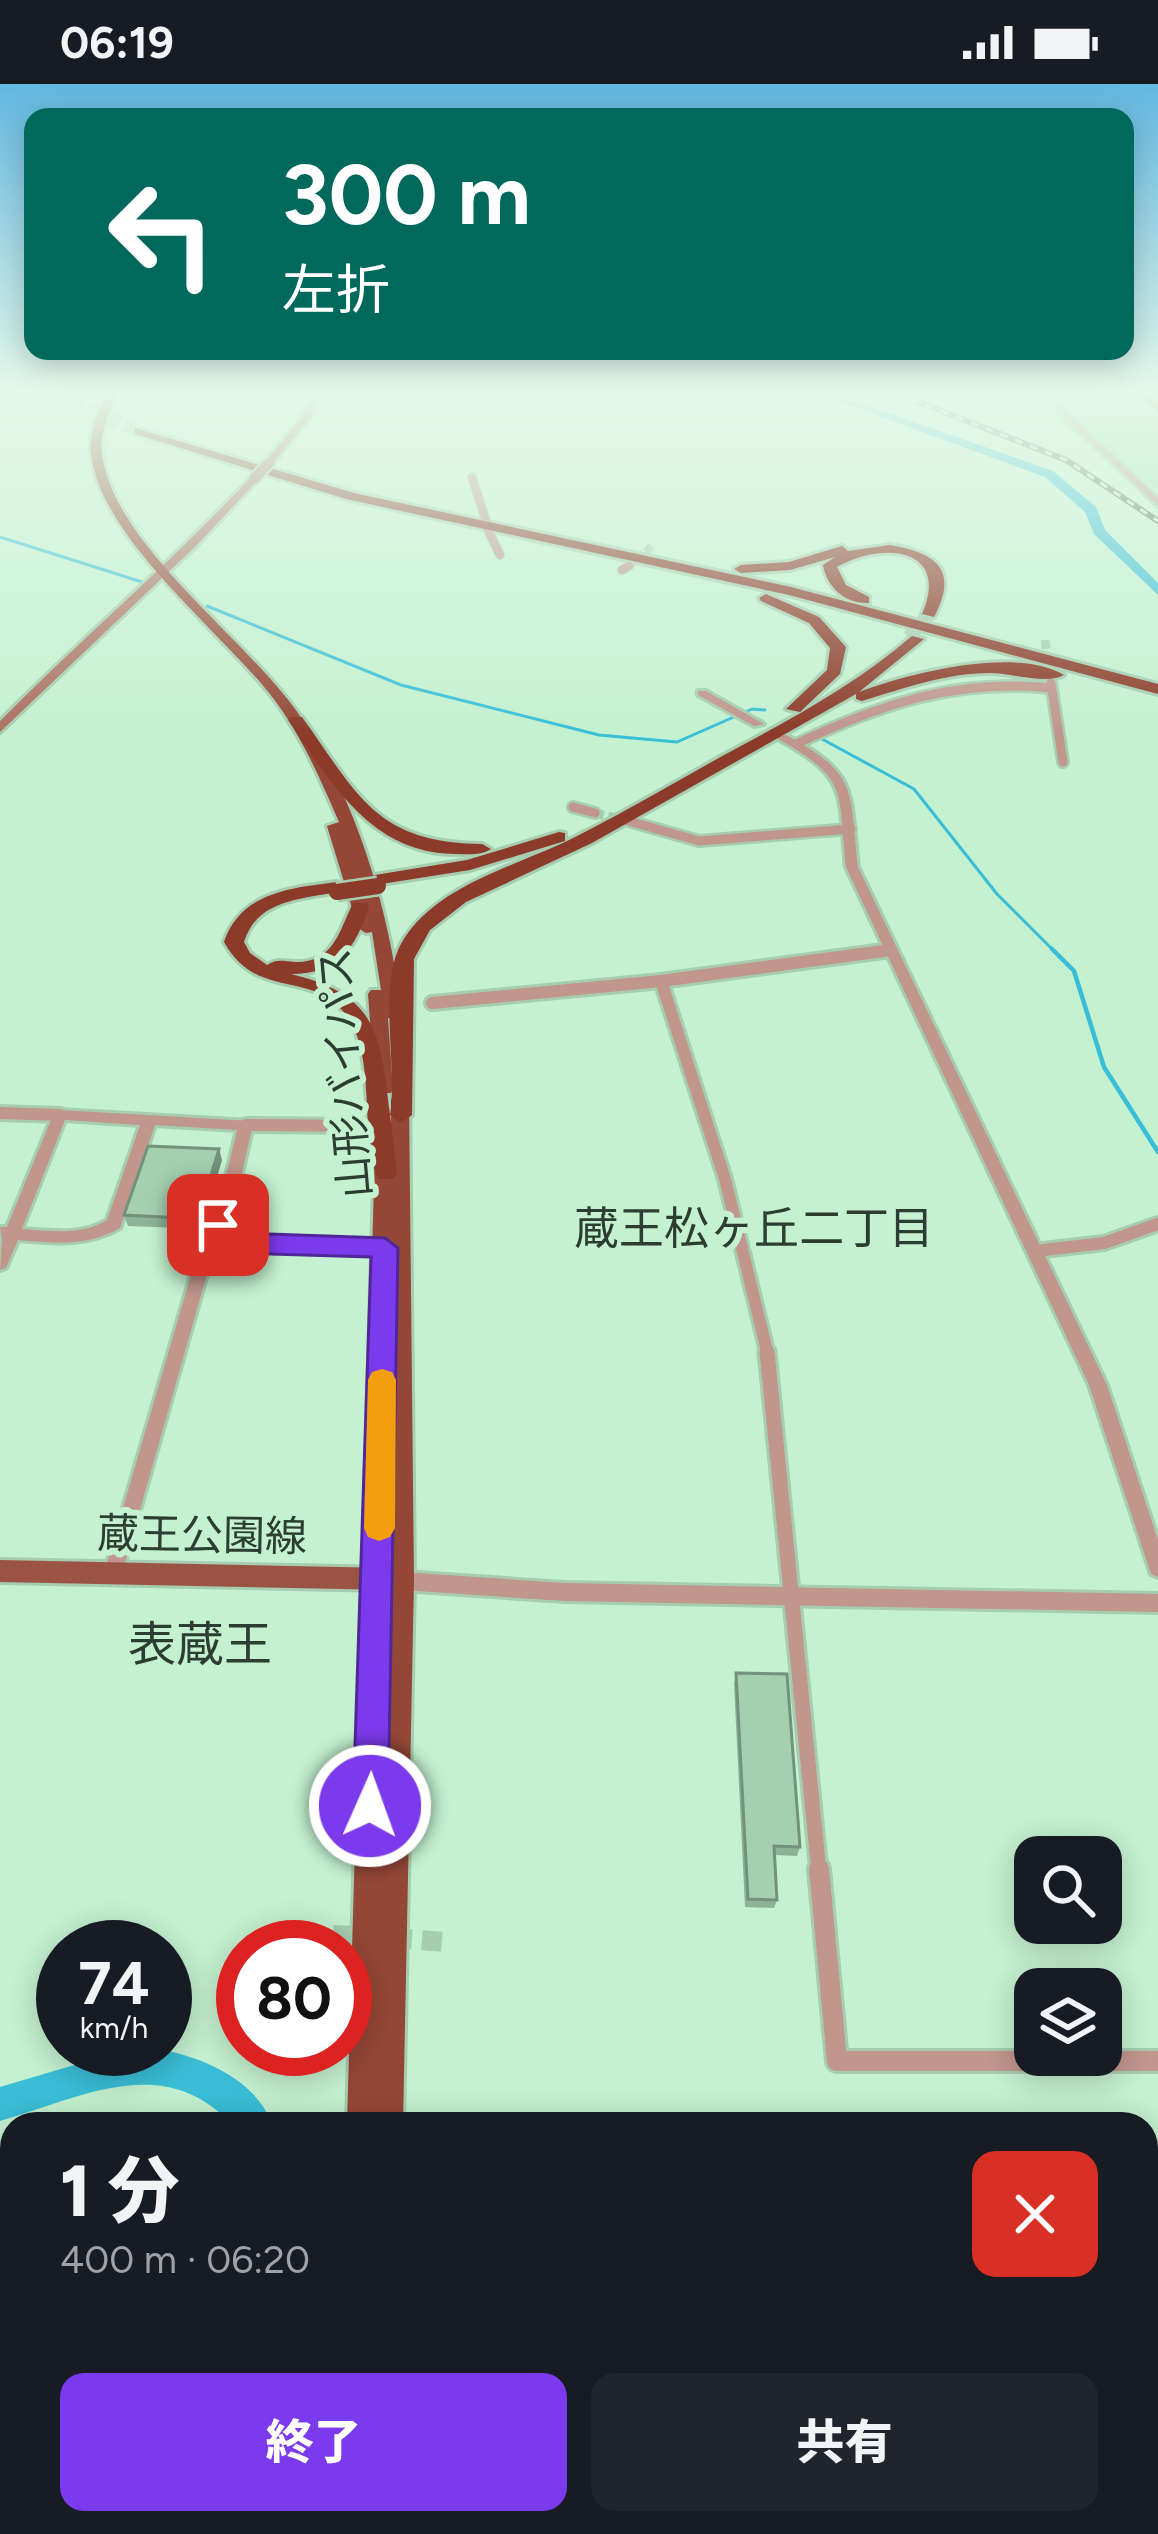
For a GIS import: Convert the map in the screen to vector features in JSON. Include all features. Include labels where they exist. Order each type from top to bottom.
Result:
[{"type":"highway","name":"山形バイパス","points":[[104,507],[112,523],[223,630],[296,720],[342,804],[372,893],[389,970],[401,1115],[390,1579],[363,2112]]},
{"type":"highway","name":"山形バイパス","points":[[118,507],[161,573],[244,670],[304,754],[334,823],[360,907],[380,1029],[386,1173],[388,2112]]},
{"type":"highway","points":[[404,507],[733,589],[814,620],[838,647],[835,671],[786,732]]},
{"type":"highway","points":[[411,509],[811,596],[1158,694]]},
{"type":"highway","points":[[488,525],[737,569],[790,566],[860,546],[910,549],[944,565],[951,575],[950,590],[932,615],[943,584],[934,565],[919,557],[861,550],[830,565],[830,575],[838,586],[870,603],[1091,674]]},
{"type":"highway","points":[[526,538],[1091,674]]},
{"type":"highway","points":[[786,732],[883,669],[913,638]]},
{"type":"highway","points":[[401,1115],[408,1085],[400,982],[408,946],[428,921],[455,902],[609,818],[786,732],[935,670],[999,667],[1091,674]]},
{"type":"highway","points":[[296,720],[372,821],[405,843],[454,850],[488,848],[609,818]]},
{"type":"highway","points":[[386,1173],[364,1031],[348,1003],[250,964],[234,942],[240,924],[258,907],[493,864],[609,818]]},
{"type":"highway","points":[[337,889],[266,913],[253,923],[246,940],[252,953],[282,968],[326,961],[353,937],[360,907]]},
{"type":"main road","points":[[0,728],[65,659],[226,507]]},
{"type":"main road","name":"蔵王公園線","points":[[0,1571],[390,1579]]},
{"type":"street","points":[[482,507],[500,555]]},
{"type":"street","points":[[786,732],[936,688],[1002,681],[1051,685],[1063,762]]},
{"type":"street","points":[[702,693],[758,724]]},
{"type":"street","points":[[786,732],[837,775],[851,813],[852,867],[1098,1384],[1158,1568]]},
{"type":"street","points":[[573,807],[699,841],[851,830]]},
{"type":"street","points":[[432,1003],[661,981],[891,950]]},
{"type":"street","points":[[661,981],[725,1179],[770,1362],[837,2061],[1158,2061]]},
{"type":"street","points":[[0,1113],[363,1126]]},
{"type":"street","points":[[0,1264],[6,1233],[60,1115]]},
{"type":"street","points":[[6,1233],[91,1235],[114,1224],[149,1121]]},
{"type":"street","points":[[113,1573],[206,1251],[219,1236],[245,1125]]},
{"type":"street","points":[[1034,1252],[1104,1243],[1158,1224]]},
{"type":"street","points":[[219,1236],[239,1243],[385,1248]]},
{"type":"street","points":[[390,1579],[565,1592],[1158,1603]]},
{"type":"building","points":[[148,1146],[219,1149],[193,1234],[178,1233],[182,1218],[124,1215]]},
{"type":"building","points":[[736,1673],[787,1674],[800,1847],[774,1846],[777,1900],[748,1899]]},
{"type":"waterway","points":[[1088,507],[1099,531],[1158,591]]},
{"type":"waterway","points":[[0,537],[142,582]]},
{"type":"waterway","points":[[207,606],[401,685],[599,735],[677,742],[752,709],[765,710]]},
{"type":"waterway","points":[[822,739],[914,789],[997,894],[1074,971],[1104,1067],[1158,1152]]},
{"type":"waterway","points":[[0,2104],[108,2072],[164,2067],[215,2085],[243,2112]]},
{"type":"tunnel","points":[[629,566],[653,545]]},
{"type":"tunnel","points":[[909,637],[929,614]]},
{"type":"tunnel","points":[[1045,640],[1049,671]]},
{"type":"tunnel","points":[[595,813],[625,820]]},
{"type":"tunnel","points":[[392,1938],[445,1942]]},
{"type":"railway","points":[[1137,507],[1158,521]]},
{"type":"slow traffic","points":[[379,1528],[382,1380]]},
{"type":"district","name":"蔵王松ヶ丘二丁目","points":[[754,1228]]},
{"type":"district","name":"表蔵王","points":[[200,1644]]},
{"type":"route","points":[[218,1225],[219,1236],[239,1243],[385,1248],[370,1806]]}]
